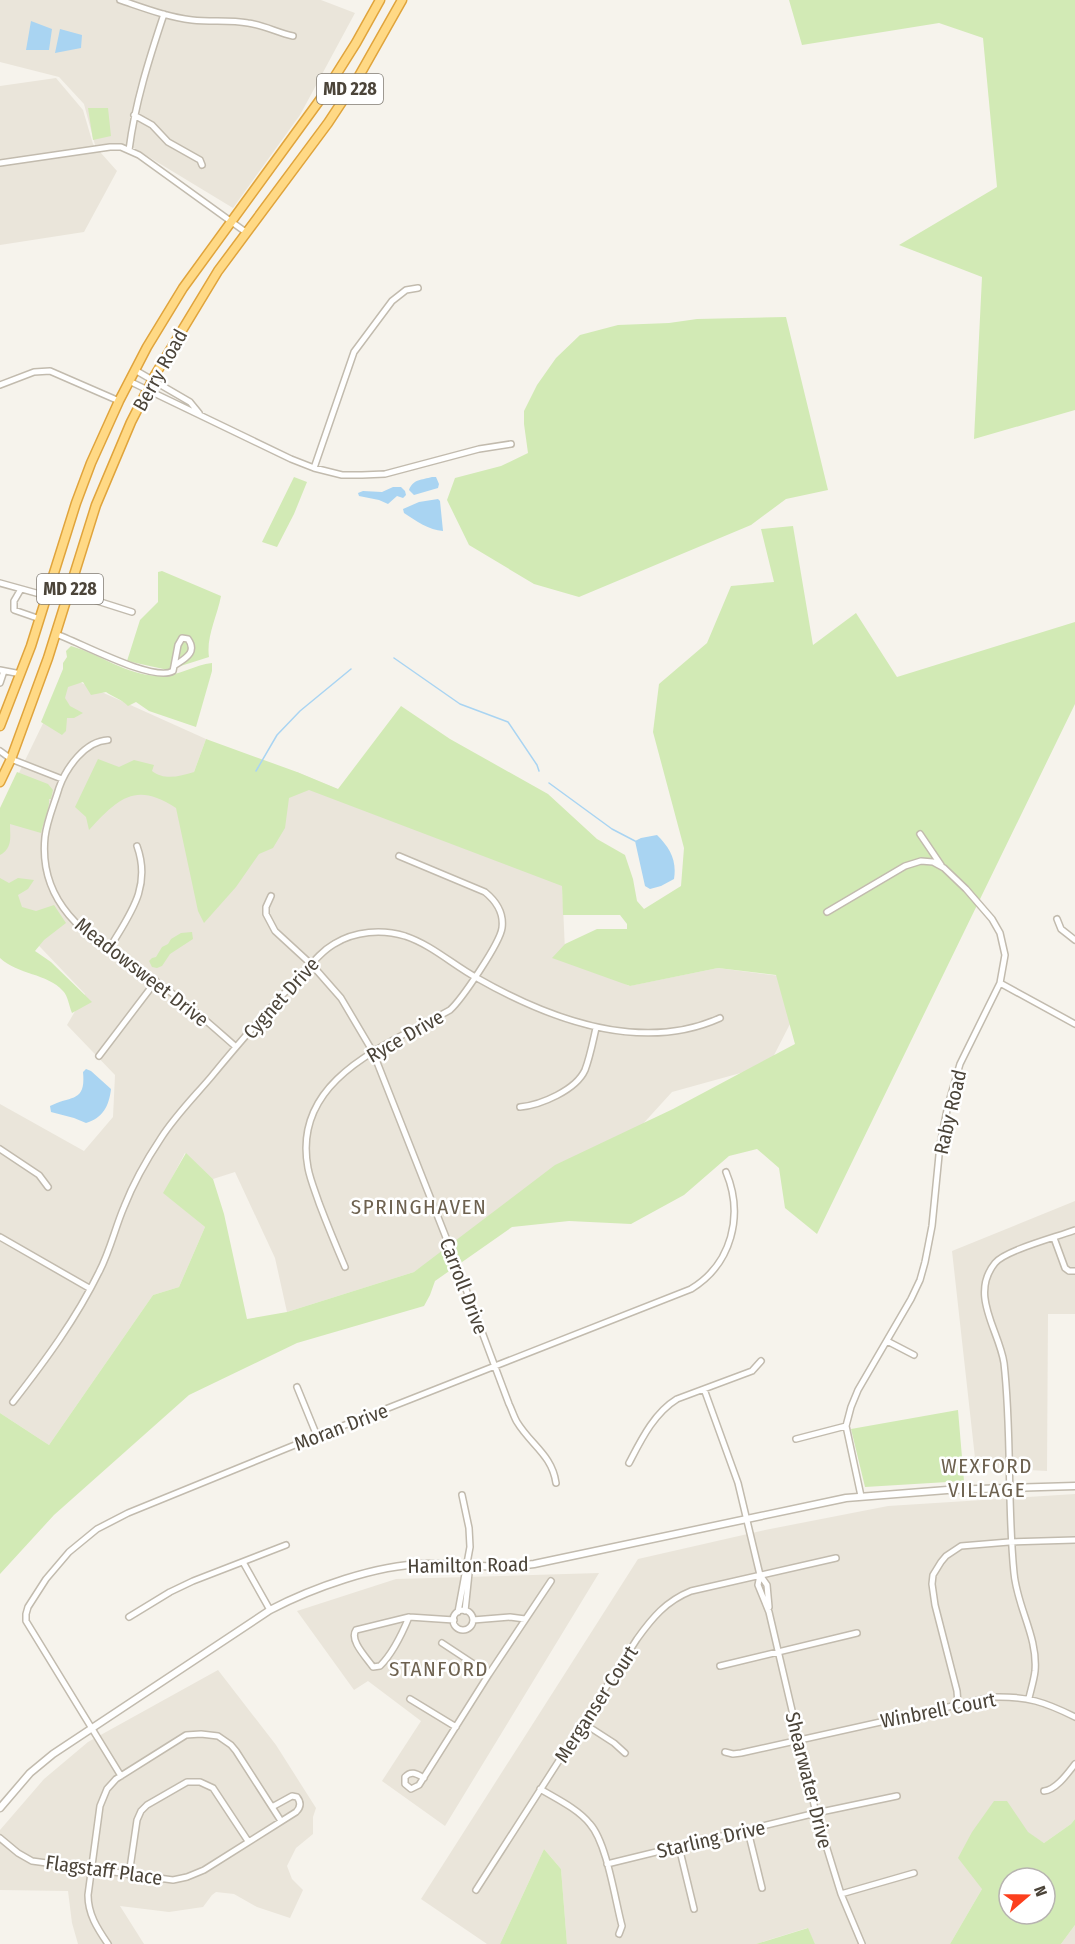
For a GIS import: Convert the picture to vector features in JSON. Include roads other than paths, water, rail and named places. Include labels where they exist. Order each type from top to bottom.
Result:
[{"type":"highway","name":"Berry Road","points":[[0,726],[40,619],[90,463],[129,381],[183,288],[322,97],[380,0]]},
{"type":"highway","name":"Berry Road","points":[[0,782],[11,759],[56,634],[96,505],[131,422],[153,380],[218,271],[328,123],[359,76],[402,0]]},
{"type":"street","points":[[120,0],[192,20],[251,23],[293,36]]},
{"type":"street","points":[[129,150],[134,115],[164,14]]},
{"type":"street","points":[[134,115],[152,125],[168,142],[200,160],[202,165]]},
{"type":"street","points":[[0,163],[94,149],[117,147],[129,150],[247,233]]},
{"type":"street","points":[[314,468],[354,352],[392,301],[406,290],[418,288]]},
{"type":"street","points":[[135,370],[190,402],[200,414]]},
{"type":"street","points":[[0,385],[34,372],[50,371],[119,401]]},
{"type":"street","points":[[129,381],[291,459],[342,475],[385,474],[479,449],[511,444]]},
{"type":"street","points":[[0,583],[47,596]]},
{"type":"street","points":[[21,589],[14,601],[14,610],[40,619]]},
{"type":"street","points":[[69,592],[132,612]]},
{"type":"street","points":[[56,634],[145,671],[166,674],[173,671],[174,666],[180,640],[188,639],[191,643],[190,654],[174,666]]},
{"type":"street","points":[[0,683],[2,671],[21,674]]},
{"type":"street","name":"Meadowsweet Drive","points":[[108,740],[91,745],[72,763],[62,779],[45,837],[49,880],[55,894],[73,921],[91,938],[156,981],[236,1047]]},
{"type":"street","points":[[0,750],[11,759],[62,779]]},
{"type":"street","name":"Raby Road","points":[[861,1496],[846,1426],[851,1407],[858,1389],[920,1280],[926,1262],[932,1226],[940,1145],[954,1085],[968,1046],[1000,983],[1005,955],[1000,933],[992,918],[944,868],[920,834]]},
{"type":"street","points":[[109,949],[138,900],[141,869],[137,846]]},
{"type":"street","name":"Ryce Drive","points":[[345,1267],[308,1168],[306,1144],[310,1120],[320,1098],[344,1071],[373,1052],[450,1010],[476,977],[501,932],[502,919],[499,908],[493,898],[485,892],[399,856]]},
{"type":"street","points":[[827,912],[905,866],[927,861],[944,868]]},
{"type":"street","name":"Carroll Drive","points":[[271,896],[266,907],[266,914],[275,931],[312,965],[341,998],[373,1052],[517,1423],[548,1459],[554,1470],[556,1483]]},
{"type":"street","points":[[1058,919],[1061,929],[1075,940]]},
{"type":"street","name":"Cygnet Drive","points":[[13,1402],[65,1332],[101,1269],[124,1207],[161,1137],[236,1047],[332,945],[347,937],[367,933],[388,932],[413,939],[476,977],[533,1005],[596,1028],[644,1034],[698,1027],[720,1018]]},
{"type":"street","points":[[99,1056],[156,981]]},
{"type":"street","points":[[1000,983],[1075,1024]]},
{"type":"street","points":[[520,1107],[542,1103],[575,1083],[585,1070],[596,1028]]},
{"type":"street","points":[[0,1149],[39,1175],[48,1187]]},
{"type":"street","name":"Moran Drive","points":[[90,1728],[26,1621],[28,1607],[69,1552],[97,1529],[137,1508],[683,1292],[702,1281],[719,1263],[726,1249],[733,1228],[734,1201],[726,1172]]},
{"type":"street","points":[[1029,1698],[1035,1670],[1034,1650],[1014,1575],[1004,1361],[997,1335],[985,1307],[985,1284],[996,1262],[1017,1251],[1075,1230]]},
{"type":"street","points":[[0,1237],[89,1288]]},
{"type":"street","points":[[1054,1238],[1065,1268],[1075,1271]]},
{"type":"street","points":[[887,1341],[914,1355]]},
{"type":"street","points":[[629,1463],[641,1440],[661,1411],[677,1399],[752,1371],[761,1361]]},
{"type":"street","points":[[297,1387],[317,1436]]},
{"type":"street","name":"Shearwater Drive","points":[[704,1389],[727,1451],[748,1519],[760,1575],[767,1585],[769,1612],[816,1813],[841,1894],[862,1944]]},
{"type":"street","points":[[796,1439],[846,1426]]},
{"type":"street","name":"Hamilton Road","points":[[0,1808],[30,1773],[53,1754],[270,1610],[302,1594],[386,1569],[424,1564],[510,1567],[534,1564],[822,1502],[861,1496],[1075,1486]]},
{"type":"street","points":[[458,1612],[465,1611],[471,1614],[473,1620],[471,1626],[462,1630],[456,1627],[454,1620],[458,1612],[467,1566],[470,1537],[462,1495]]},
{"type":"street","points":[[958,1704],[932,1584],[933,1575],[946,1556],[961,1546],[1075,1540]]},
{"type":"street","points":[[129,1617],[191,1582],[286,1545]]},
{"type":"street","name":"Merganser Court","points":[[476,1890],[637,1639],[663,1607],[677,1596],[691,1591],[836,1558]]},
{"type":"street","points":[[243,1562],[270,1610]]},
{"type":"street","points":[[465,1611],[469,1573],[467,1566]]},
{"type":"street","points":[[424,1778],[551,1581]]},
{"type":"street","points":[[409,1617],[401,1636],[385,1661],[380,1666],[373,1667],[353,1636],[356,1630],[409,1617],[454,1620]]},
{"type":"street","points":[[473,1620],[510,1617],[525,1619]]},
{"type":"street","points":[[720,1666],[857,1634]]},
{"type":"street","points":[[442,1643],[489,1674]]},
{"type":"street","name":"Winbrell Court","points":[[725,1752],[741,1753],[993,1697],[1029,1698],[1057,1707],[1075,1717]]},
{"type":"street","points":[[410,1699],[456,1727]]},
{"type":"street","points":[[583,1723],[625,1753]]},
{"type":"street","points":[[90,1728],[120,1776]]},
{"type":"street","points":[[108,1944],[92,1918],[88,1906],[102,1798],[120,1776],[186,1736],[218,1736],[231,1745],[281,1821]]},
{"type":"street","points":[[1044,1791],[1049,1790],[1075,1764]]},
{"type":"street","points":[[129,1875],[137,1820],[141,1811],[147,1805],[187,1782],[200,1782],[213,1788],[248,1842]]},
{"type":"street","points":[[540,1789],[580,1814],[591,1824],[599,1837],[622,1926],[619,1934]]},
{"type":"street","name":"Flagstaff Place","points":[[0,1838],[32,1861],[164,1880],[187,1877],[204,1870],[299,1809],[299,1799],[292,1796],[272,1807]]},
{"type":"street","name":"Starling Drive","points":[[607,1864],[816,1813],[897,1796]]},
{"type":"street","points":[[748,1831],[762,1888]]},
{"type":"street","points":[[679,1847],[694,1909]]},
{"type":"street","points":[[841,1894],[914,1873]]},
{"type":"water","points":[[31,21],[52,29],[49,50],[26,50]]},
{"type":"water","points":[[60,29],[82,35],[81,48],[55,53]]},
{"type":"water","points":[[436,477],[438,488],[414,495],[409,490],[415,482]]},
{"type":"water","points":[[393,487],[401,487],[406,495],[403,498],[397,496],[388,504],[359,496],[358,493],[382,492]]},
{"type":"water","points":[[438,499],[443,531],[428,527],[404,513],[403,509],[419,502]]},
{"type":"water","points":[[657,835],[672,855],[674,879],[650,889],[645,886],[635,841]]},
{"type":"water","points":[[86,1069],[111,1089],[109,1101],[101,1115],[86,1123],[51,1112],[50,1106],[76,1097],[82,1089],[83,1072]]},
{"type":"waterway","points":[[394,658],[460,704],[508,722],[539,771]]},
{"type":"waterway","points":[[256,771],[277,735],[300,711],[351,669]]},
{"type":"waterway","points":[[549,783],[612,829],[635,841]]},
{"type":"district","name":"SPRINGHAVEN","points":[[419,1207]]},
{"type":"district","name":"WEXFORD VILLAGE","points":[[987,1478]]},
{"type":"district","name":"STANFORD","points":[[439,1669]]}]
